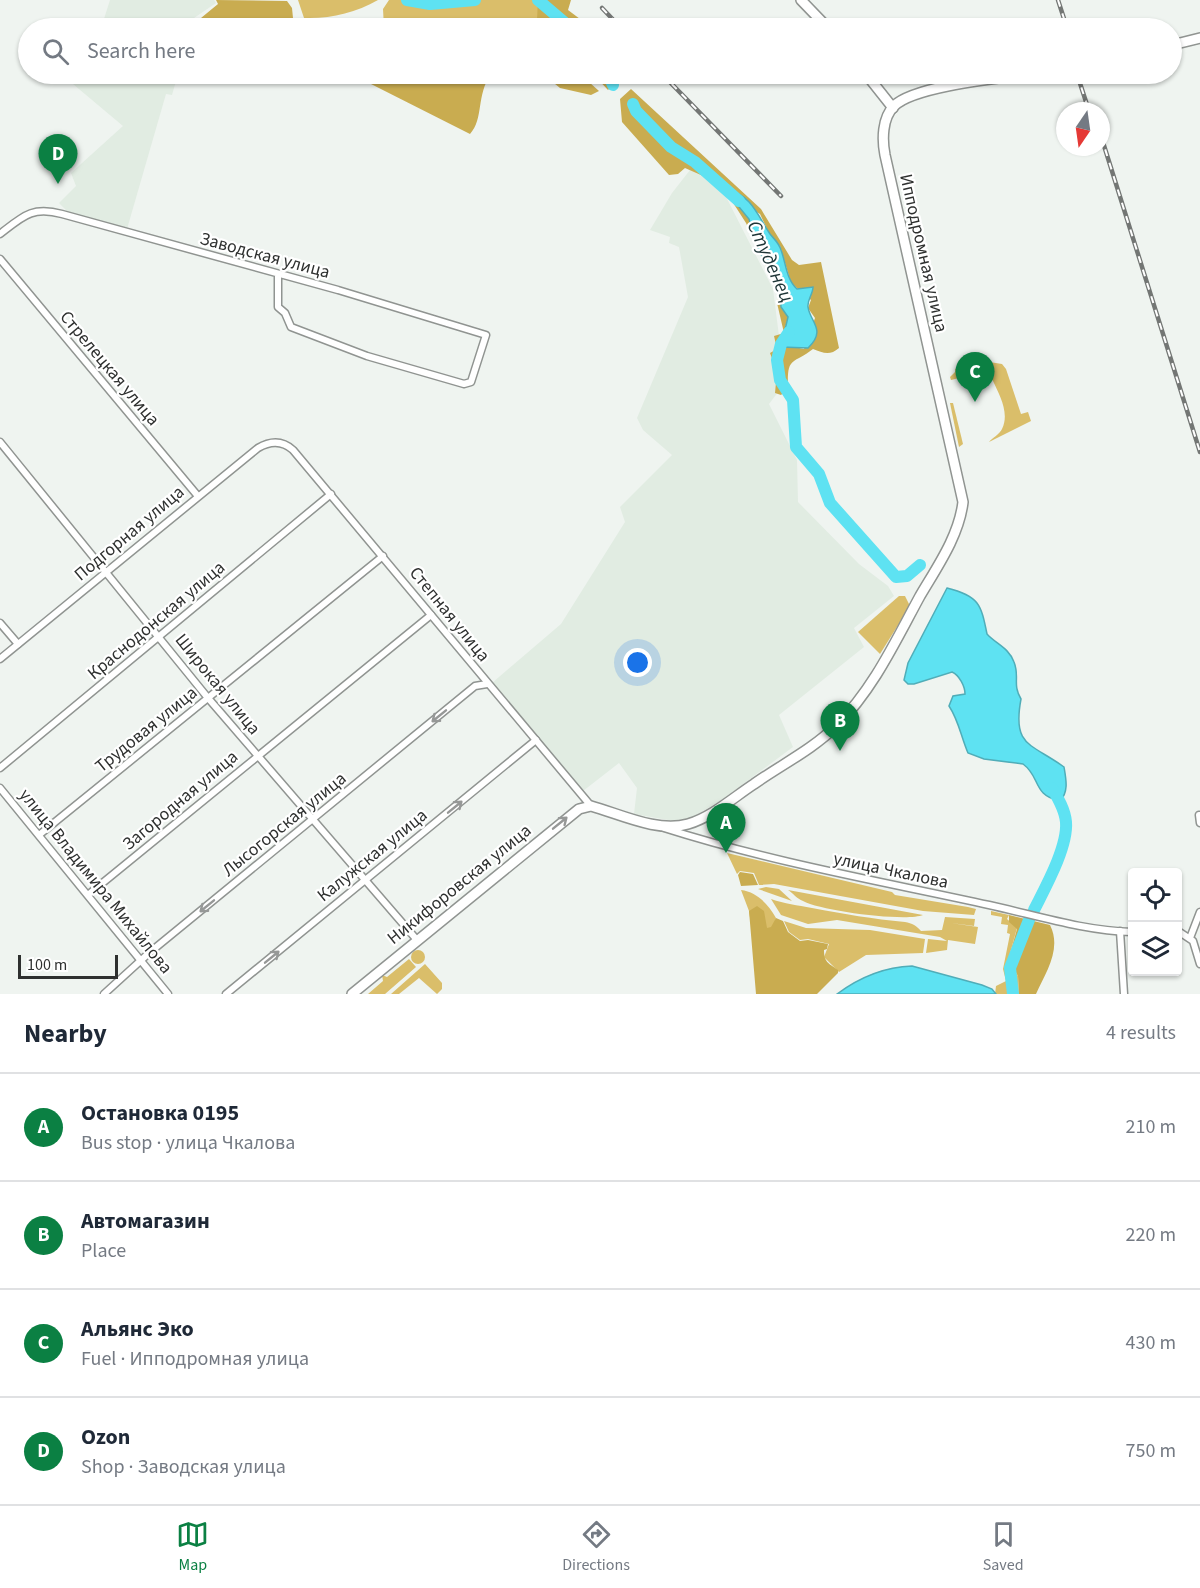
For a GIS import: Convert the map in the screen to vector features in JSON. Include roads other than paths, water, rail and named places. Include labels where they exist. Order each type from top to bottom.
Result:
[{"type":"main road","points":[[801,0],[818,18]]},
{"type":"main road","points":[[1182,42],[1200,38]]},
{"type":"main road","points":[[874,84],[893,108],[910,96],[967,84]]},
{"type":"main road","name":"Ипподромная улица","points":[[646,822],[678,826],[700,819],[816,742],[836,726],[894,646],[960,520],[963,501],[956,464],[883,146],[885,127],[893,108]]},
{"type":"main road","points":[[591,806],[646,822]]},
{"type":"main road","name":"Никифоровская улица","points":[[352,994],[574,811],[591,806]]},
{"type":"street","name":"Заводская улица","points":[[0,234],[34,211],[53,212],[278,274],[486,335],[471,382],[464,384],[387,362],[291,327],[285,313],[278,307],[278,274]]},
{"type":"street","name":"Стрелецкая улица","points":[[0,259],[197,495]]},
{"type":"street","name":"Широкая улица","points":[[0,442],[208,698],[417,940]]},
{"type":"street","name":"Подгорная улица","points":[[0,659],[107,573],[197,495],[258,448],[271,442],[284,444]]},
{"type":"street","name":"Степная улица","points":[[284,444],[293,450],[331,494],[591,806]]},
{"type":"street","name":"Краснодонская улица","points":[[0,768],[331,494]]},
{"type":"street","name":"Трудовая улица","points":[[39,835],[383,556]]},
{"type":"street","name":"Загородная улица","points":[[88,894],[431,615]]},
{"type":"street","points":[[0,623],[18,644]]},
{"type":"street","name":"Лысогорская улица","points":[[104,994],[475,686],[487,684]]},
{"type":"street","name":"Калужская улица","points":[[226,994],[536,740]]},
{"type":"street","name":"улица Владимира Михайлова","points":[[0,788],[168,994]]},
{"type":"street","points":[[1200,814],[1200,824]]},
{"type":"street","name":"улица Чкалова","points":[[646,822],[787,864],[1128,932]]},
{"type":"street","points":[[1190,938],[1200,912]]},
{"type":"street","points":[[1120,931],[1124,994]]},
{"type":"street","points":[[1182,933],[1190,938],[1196,947],[1200,964]]},
{"type":"water","points":[[728,190],[743,196],[754,207],[779,245],[793,285],[797,289],[813,287],[808,307],[817,331],[814,342],[808,348],[781,347],[788,317],[781,307],[780,283],[758,250],[749,219],[730,196]]},
{"type":"water","points":[[947,588],[966,594],[977,603],[983,615],[987,634],[1012,657],[1016,667],[1018,694],[1021,699],[1019,726],[1022,735],[1034,748],[1064,767],[1066,789],[1060,801],[1045,795],[1029,769],[1023,764],[984,759],[968,753],[958,723],[949,706],[953,696],[965,694],[961,681],[955,673],[914,684],[908,684],[904,680],[908,663]]},
{"type":"water","points":[[912,966],[982,985],[992,989],[996,994],[837,994],[872,974],[891,968]]},
{"type":"waterway","name":"Студенец","points":[[407,0],[430,4],[475,0]]},
{"type":"waterway","name":"Студенец","points":[[538,0],[559,18]]},
{"type":"waterway","name":"Студенец","points":[[633,104],[636,111],[671,147],[695,162],[739,201]]},
{"type":"waterway","name":"Студенец","points":[[789,332],[781,344],[777,360],[780,380],[793,400],[796,447],[819,474],[830,503],[896,577],[907,576],[920,565]]},
{"type":"waterway","name":"Студенец","points":[[1034,910],[1055,867],[1066,832],[1064,813],[1052,788]]},
{"type":"waterway","name":"Студенец","points":[[1013,994],[1010,968],[1029,920]]},
{"type":"railway","points":[[1058,0],[1064,18]]},
{"type":"railway","points":[[602,8],[612,18]]},
{"type":"railway","points":[[672,84],[781,196]]},
{"type":"railway","points":[[1080,84],[1086,102]]},
{"type":"railway","points":[[1107,156],[1200,452]]},
{"type":"place","name":"Ozon","points":[[58,184]]},
{"type":"place","name":"Альянс Эко","points":[[975,402]]},
{"type":"place","name":"Автомагазин","points":[[840,751]]},
{"type":"place","name":"Остановка 0195","points":[[726,853]]}]
